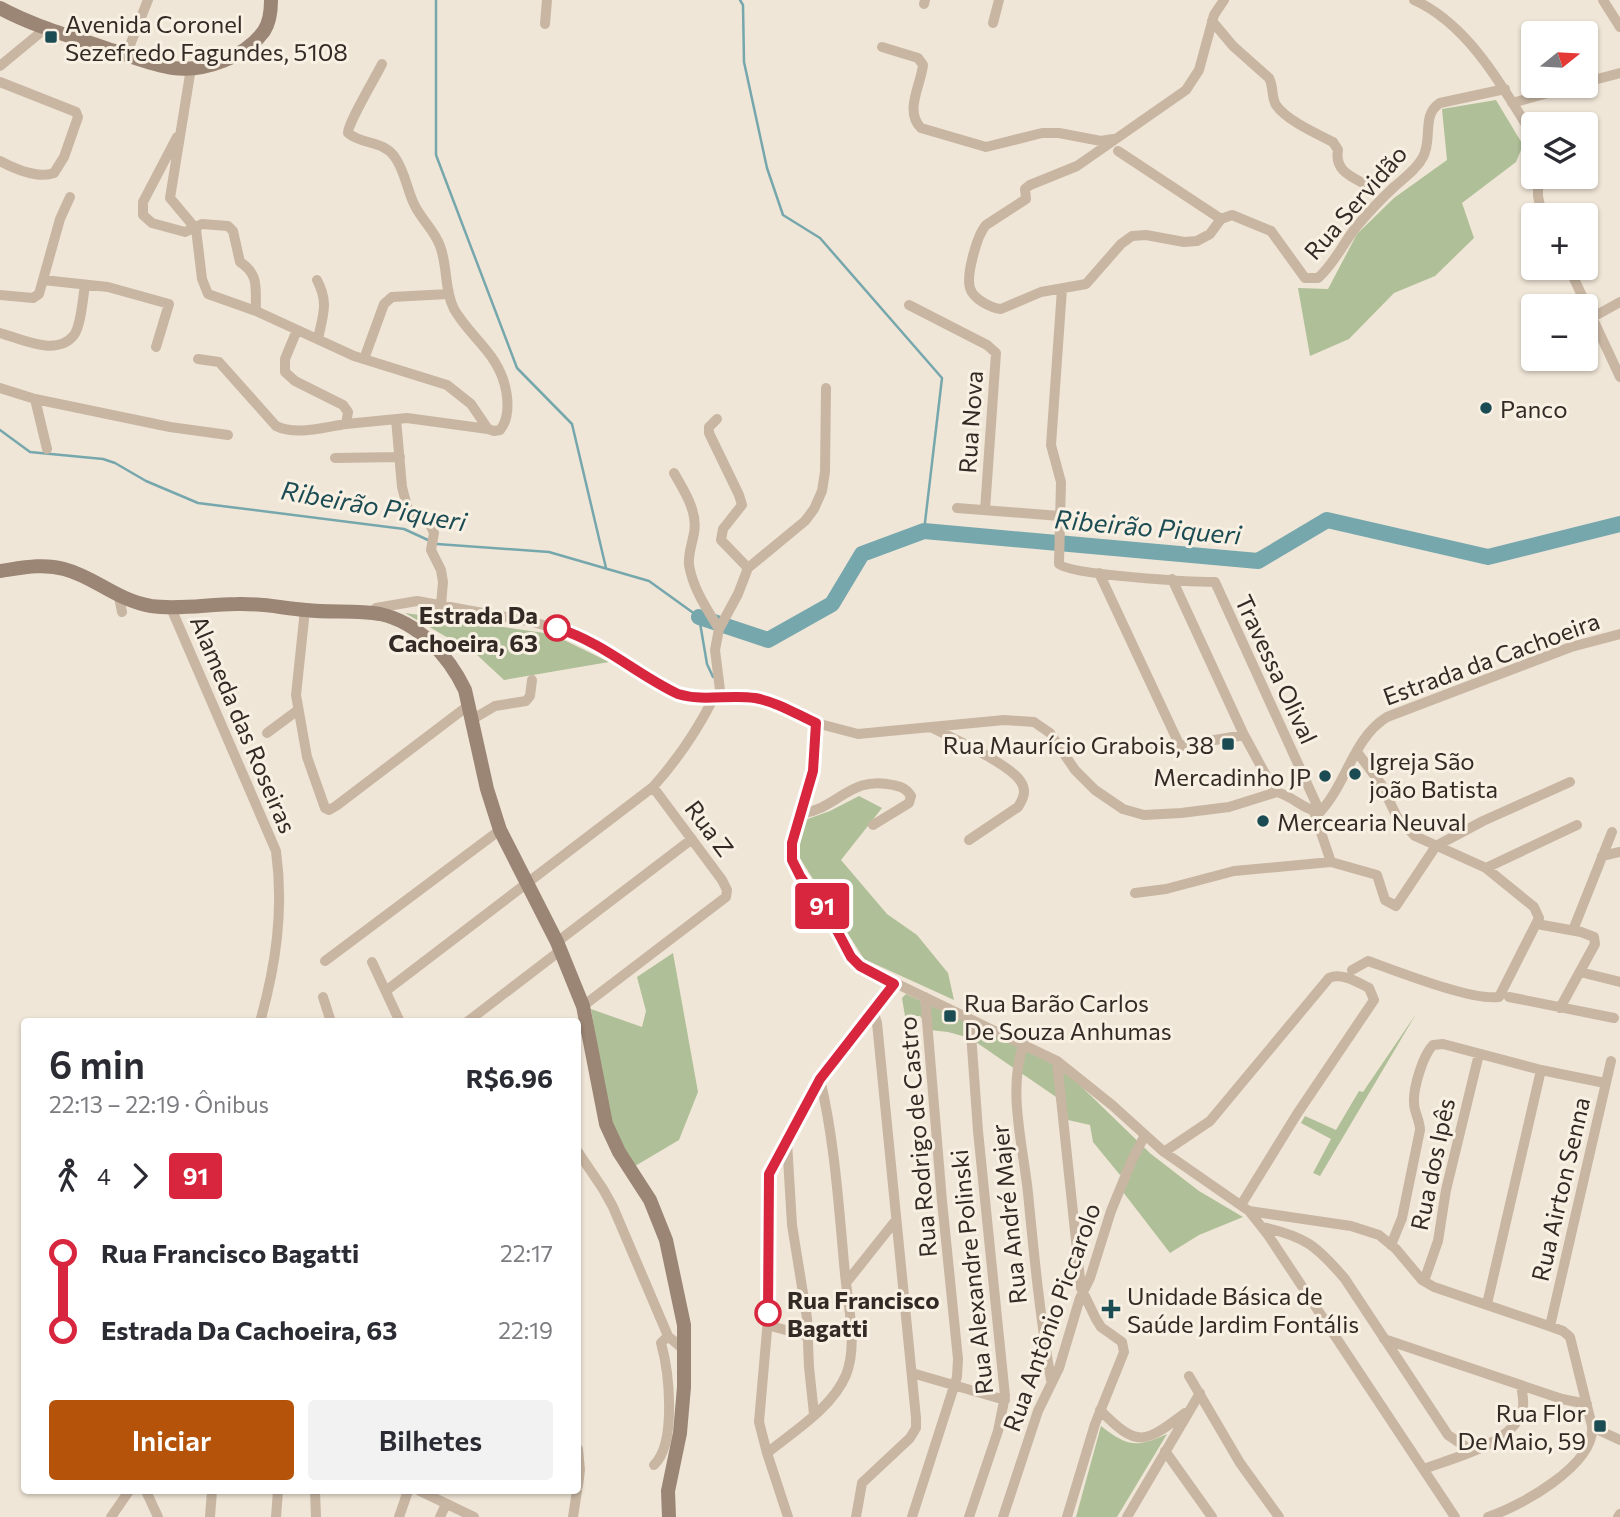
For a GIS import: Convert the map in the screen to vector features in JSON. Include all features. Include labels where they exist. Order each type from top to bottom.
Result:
[{"type":"main road","points":[[0,8],[46,29],[174,68],[191,68],[229,59],[251,44],[265,30],[271,0]]},
{"type":"main road","points":[[0,571],[32,567],[63,568],[121,605],[171,608],[251,604],[370,613],[399,620],[428,640],[458,675],[471,712],[481,767],[500,830],[559,946],[582,1017],[606,1124],[619,1152],[657,1214],[666,1240],[684,1320],[680,1433],[668,1491],[668,1517]]},
{"type":"street","points":[[126,54],[148,0]]},
{"type":"street","points":[[545,24],[547,0]]},
{"type":"street","points":[[993,23],[999,0]]},
{"type":"street","points":[[1118,151],[1222,219],[1210,234],[1198,241],[1184,242],[1146,235],[1127,238],[1086,284],[1041,292],[1001,309],[986,304],[974,295],[969,285],[977,241],[986,225],[1026,199],[1027,187],[1077,166],[1186,90],[1199,70],[1212,21],[1224,0]]},
{"type":"street","points":[[1414,0],[1446,18],[1505,89],[1521,117]]},
{"type":"street","points":[[1603,0],[1620,27]]},
{"type":"street","points":[[1212,21],[1226,40],[1269,78],[1274,99],[1281,111],[1333,142],[1338,150],[1336,160],[1341,169],[1370,187]]},
{"type":"street","points":[[0,66],[46,29]]},
{"type":"street","points":[[882,47],[918,58],[923,65],[913,110],[916,123],[921,128],[986,147],[1042,133],[1059,133],[1101,141],[1116,138]]},
{"type":"street","points":[[198,359],[219,362],[276,426],[285,430],[298,431],[396,419],[425,420],[494,431],[500,430],[505,424],[507,409],[503,381],[491,355],[462,321],[448,294],[440,244],[415,206],[397,159],[380,144],[355,138],[348,133],[349,122],[363,102],[382,64]]},
{"type":"street","points":[[191,68],[170,198],[196,229],[202,279],[208,294],[256,311],[364,359],[447,385],[471,404],[488,429]]},
{"type":"street","points":[[1598,79],[1620,73]]},
{"type":"street","points":[[0,82],[78,114],[64,158],[51,175],[29,172],[0,161]]},
{"type":"street","name":"Rua Servidão","points":[[1222,219],[1234,215],[1266,227],[1278,239],[1305,278],[1318,278],[1332,263],[1355,228],[1418,166],[1429,144],[1429,114],[1433,108],[1440,103],[1505,89]]},
{"type":"street","points":[[1512,103],[1530,98]]},
{"type":"street","points":[[181,128],[144,202],[143,215],[152,223],[186,232],[202,224],[228,226],[233,231],[240,262],[252,270],[255,276],[256,311]]},
{"type":"street","points":[[0,295],[33,298],[39,293],[60,219],[70,197]]},
{"type":"street","points":[[43,280],[108,287],[169,304],[156,347]]},
{"type":"street","points":[[317,280],[324,293],[326,305],[318,339]]},
{"type":"street","points":[[0,333],[52,347],[63,343],[75,335],[85,285]]},
{"type":"street","points":[[1062,289],[1051,445],[1061,482],[1060,567],[1172,579],[1244,735],[1275,792]]},
{"type":"street","points":[[364,359],[384,304],[392,298],[448,294]]},
{"type":"street","points":[[1598,314],[1620,302]]},
{"type":"street","name":"Rua Nova","points":[[909,304],[987,345],[996,353],[985,510]]},
{"type":"street","points":[[1598,328],[1619,374]]},
{"type":"street","points":[[297,330],[285,359],[285,372],[295,382],[343,405],[348,412],[346,424]]},
{"type":"street","points":[[0,387],[35,399],[170,427],[228,435]]},
{"type":"street","points":[[387,990],[653,787],[693,734],[717,699],[715,650],[719,629],[738,594],[748,568],[805,521],[822,491],[825,472],[826,388]]},
{"type":"street","points":[[35,399],[47,449]]},
{"type":"street","points":[[396,419],[402,487],[408,510],[430,524],[434,533],[431,550],[441,570],[441,605]]},
{"type":"street","points":[[718,419],[709,427],[709,433],[742,505],[723,529],[721,540],[748,568]]},
{"type":"street","points":[[335,458],[400,457]]},
{"type":"street","points":[[674,473],[694,515],[689,560],[692,579],[719,629]]},
{"type":"street","points":[[957,508],[1060,516]]},
{"type":"street","points":[[1098,573],[1180,746]]},
{"type":"street","name":"Travessa Olival","points":[[1172,579],[1215,582],[1317,812],[1331,862]]},
{"type":"street","points":[[370,613],[376,608],[405,602],[441,605],[533,622],[575,634],[605,649],[666,689],[690,698],[750,698],[769,701],[816,723],[866,735],[1004,720],[1034,722],[1050,733],[1075,770],[1089,785],[1108,800],[1132,813],[1170,814],[1228,807],[1275,792],[1317,812]]},
{"type":"street","name":"Alameda das Roseiras","points":[[171,608],[276,851],[280,888],[279,938],[261,1018]]},
{"type":"street","points":[[305,610],[297,674],[298,710],[307,757],[323,806],[327,810],[471,712],[529,699],[532,680]]},
{"type":"street","name":"Estrada da Cachoeira","points":[[1317,812],[1330,801],[1369,731],[1396,712],[1571,647],[1620,635]]},
{"type":"street","points":[[267,733],[298,710]]},
{"type":"street","points":[[816,723],[813,771],[791,853],[794,867],[828,915],[851,957],[860,966],[894,984],[1058,1061],[1164,1152],[1245,1208],[1262,1227],[1455,1517]]},
{"type":"street","points":[[933,728],[1008,769],[1024,787],[1023,800],[1018,807],[969,840]]},
{"type":"street","points":[[1132,747],[1180,746],[1244,735]]},
{"type":"street","points":[[1352,970],[1368,961],[1448,988],[1489,998],[1499,997],[1539,918],[1534,907],[1486,868],[1415,836],[1402,823],[1381,784],[1357,752]]},
{"type":"street","points":[[1135,893],[1166,889],[1223,873],[1331,862],[1377,875],[1385,900],[1396,906],[1436,846],[1482,821],[1570,782]]},
{"type":"street","points":[[801,814],[820,809],[867,783],[888,784],[909,792],[911,800],[906,807],[873,825]]},
{"type":"street","name":"Rua Z","points":[[582,1017],[726,897],[727,890],[722,880],[653,787]]},
{"type":"street","points":[[1486,868],[1577,825]]},
{"type":"street","points":[[325,961],[500,830]]},
{"type":"street","points":[[1573,930],[1612,832]]},
{"type":"street","points":[[472,1018],[692,839]]},
{"type":"street","points":[[1602,856],[1620,852]]},
{"type":"street","points":[[1537,924],[1573,930],[1594,937],[1595,944],[1560,1008]]},
{"type":"street","points":[[372,962],[398,1018]]},
{"type":"street","points":[[1580,972],[1620,982]]},
{"type":"street","points":[[1164,1152],[1210,1121],[1329,978],[1335,975],[1369,988],[1374,996],[1372,1005],[1304,1103],[1245,1208]]},
{"type":"street","points":[[788,1517],[759,1422],[770,1263],[768,1181],[786,1139],[820,1079],[894,984]]},
{"type":"street","points":[[323,997],[330,1018]]},
{"type":"street","name":"Rua Rodrigo de Castro","points":[[912,1517],[954,1384],[958,1359],[925,997]]},
{"type":"street","points":[[1509,998],[1614,1018]]},
{"type":"street","points":[[856,1517],[862,1483],[887,1462],[914,1432],[916,1407],[877,1023],[873,1010]]},
{"type":"street","name":"Rua Alexandre Polinski","points":[[970,1018],[973,1078],[1005,1401],[970,1517]]},
{"type":"street","name":"Rua André Majer","points":[[1024,1043],[1016,1072],[1039,1307],[1051,1380]]},
{"type":"street","points":[[1391,1245],[1402,1218],[1420,1130],[1413,1100],[1426,1052],[1433,1045],[1443,1044],[1541,1070],[1605,1083]]},
{"type":"street","name":"Rua dos Ipês","points":[[1424,1281],[1438,1241],[1446,1190],[1479,1054]]},
{"type":"street","points":[[1058,1061],[1078,1274],[1083,1292],[1101,1327],[1119,1339],[1124,1346],[1124,1352],[1100,1410],[1067,1517]]},
{"type":"street","name":"Rua Airton Senna","points":[[1550,1326],[1611,1061]]},
{"type":"street","points":[[1487,1304],[1541,1070]]},
{"type":"street","points":[[767,1453],[833,1396],[844,1379],[848,1366],[850,1337],[846,1283],[820,1079]]},
{"type":"street","name":"Rua Antônio Piccarolo","points":[[1003,1517],[1032,1427],[1051,1380],[1059,1368],[1111,1211],[1145,1135]]},
{"type":"street","points":[[786,1139],[792,1225],[805,1299],[814,1414]]},
{"type":"street","points":[[581,1157],[613,1207],[668,1336],[684,1350]]},
{"type":"street","points":[[1245,1208],[1351,1226],[1379,1235],[1424,1281],[1434,1287],[1567,1334],[1573,1342],[1592,1437],[1555,1482],[1531,1499],[1488,1517]]},
{"type":"street","points":[[846,1283],[896,1220]]},
{"type":"street","points":[[1262,1227],[1299,1236],[1327,1259],[1345,1279],[1448,1435],[1472,1451]]},
{"type":"street","points":[[767,1325],[808,1336]]},
{"type":"street","points":[[654,1465],[662,1453],[668,1426],[669,1378],[661,1343],[668,1336]]},
{"type":"street","points":[[1384,1339],[1569,1401],[1587,1404]]},
{"type":"street","points":[[912,1373],[1005,1401]]},
{"type":"street","points":[[1189,1376],[1240,1463],[1279,1517]]},
{"type":"street","points":[[1423,1469],[1472,1451],[1503,1436],[1514,1427],[1524,1406],[1521,1385]]},
{"type":"street","points":[[1127,1517],[1200,1393]]},
{"type":"street","points":[[1100,1410],[1124,1433],[1140,1438],[1157,1433],[1190,1409]]},
{"type":"street","points":[[1592,1427],[1620,1440]]},
{"type":"street","points":[[1165,1451],[1212,1517]]},
{"type":"street","points":[[111,1517],[127,1494]]},
{"type":"street","points":[[147,1494],[158,1517]]},
{"type":"street","points":[[210,1517],[212,1494]]},
{"type":"street","points":[[276,1517],[278,1494]]},
{"type":"street","points":[[315,1494],[316,1517]]},
{"type":"street","points":[[399,1517],[407,1494]]},
{"type":"street","points":[[427,1494],[474,1517]]},
{"type":"street","points":[[573,1517],[577,1494]]},
{"type":"street","points":[[440,1517],[446,1504]]},
{"type":"green space","points":[[1496,100],[1521,142],[1516,162],[1462,203],[1474,238],[1435,276],[1394,293],[1349,339],[1310,356],[1298,288],[1328,289],[1357,234],[1394,198],[1447,160],[1442,109]]},
{"type":"green space","points":[[405,613],[544,633],[609,662],[504,680],[476,654]]},
{"type":"green space","points":[[859,796],[882,808],[841,860],[887,914],[917,935],[948,973],[954,1000],[864,959],[799,857],[802,821]]},
{"type":"green space","points":[[673,953],[698,1092],[679,1140],[630,1169],[609,1116],[591,1009],[642,1027],[646,1011],[637,977]]},
{"type":"green space","points":[[906,994],[1058,1064],[1151,1154],[1199,1191],[1243,1217],[1199,1235],[1170,1253],[1123,1192],[1131,1162],[1120,1175],[1093,1142],[1090,1125],[1068,1120],[1059,1099],[970,1038],[930,1030],[920,1016],[905,1016],[902,998]]},
{"type":"green space","points":[[1416,1014],[1320,1176],[1313,1173],[1331,1139],[1301,1123],[1305,1116],[1336,1130],[1359,1091],[1363,1092]]},
{"type":"green space","points":[[1101,1426],[1118,1438],[1133,1443],[1147,1442],[1167,1434],[1117,1517],[1076,1517]]},
{"type":"waterway","points":[[436,0],[436,155],[517,368],[572,424],[606,568]]},
{"type":"waterway","points":[[740,0],[743,5],[744,62],[767,168],[783,215],[820,238],[942,378],[924,531]]},
{"type":"waterway","name":"Ribeirão Piqueri","points":[[0,430],[30,452],[103,459],[198,503],[404,529],[428,540]]},
{"type":"waterway","name":"Ribeirão Piqueri","points":[[699,617],[768,640],[832,604],[862,554],[924,531],[1258,561],[1327,520],[1488,557],[1620,524]]},
{"type":"waterway","name":"Ribeirão Piqueri","points":[[437,544],[549,552],[649,581],[699,617],[707,664],[713,677]]},
{"type":"bus line","name":"91","points":[[557,628],[605,649],[678,694],[690,698],[756,698],[779,705],[816,723],[813,771],[792,843],[794,867],[823,907],[851,957],[860,966],[894,984],[820,1079],[769,1174],[768,1313]]},
{"type":"place","name":"Avenida Coronel Sezefredo Fagundes, 5108","points":[[51,37]]},
{"type":"place","name":"Panco","points":[[1486,408]]},
{"type":"place","name":"Estrada Da Cachoeira, 63","points":[[557,628]]},
{"type":"place","name":"Rua Maurício Grabois, 38","points":[[1228,744]]},
{"type":"place","name":"Igreja São joão Batista","points":[[1355,774]]},
{"type":"place","name":"Mercadinho JP","points":[[1325,776]]},
{"type":"place","name":"Mercearia Neuval","points":[[1263,821]]},
{"type":"place","name":"Rua Barão Carlos De Souza Anhumas","points":[[950,1016]]},
{"type":"place","name":"Unidade Básica de Saúde Jardim Fontális","points":[[1111,1309]]},
{"type":"place","name":"Rua Francisco Bagatti","points":[[768,1313]]},
{"type":"place","name":"Rua Flor De Maio, 59","points":[[1600,1426]]}]
